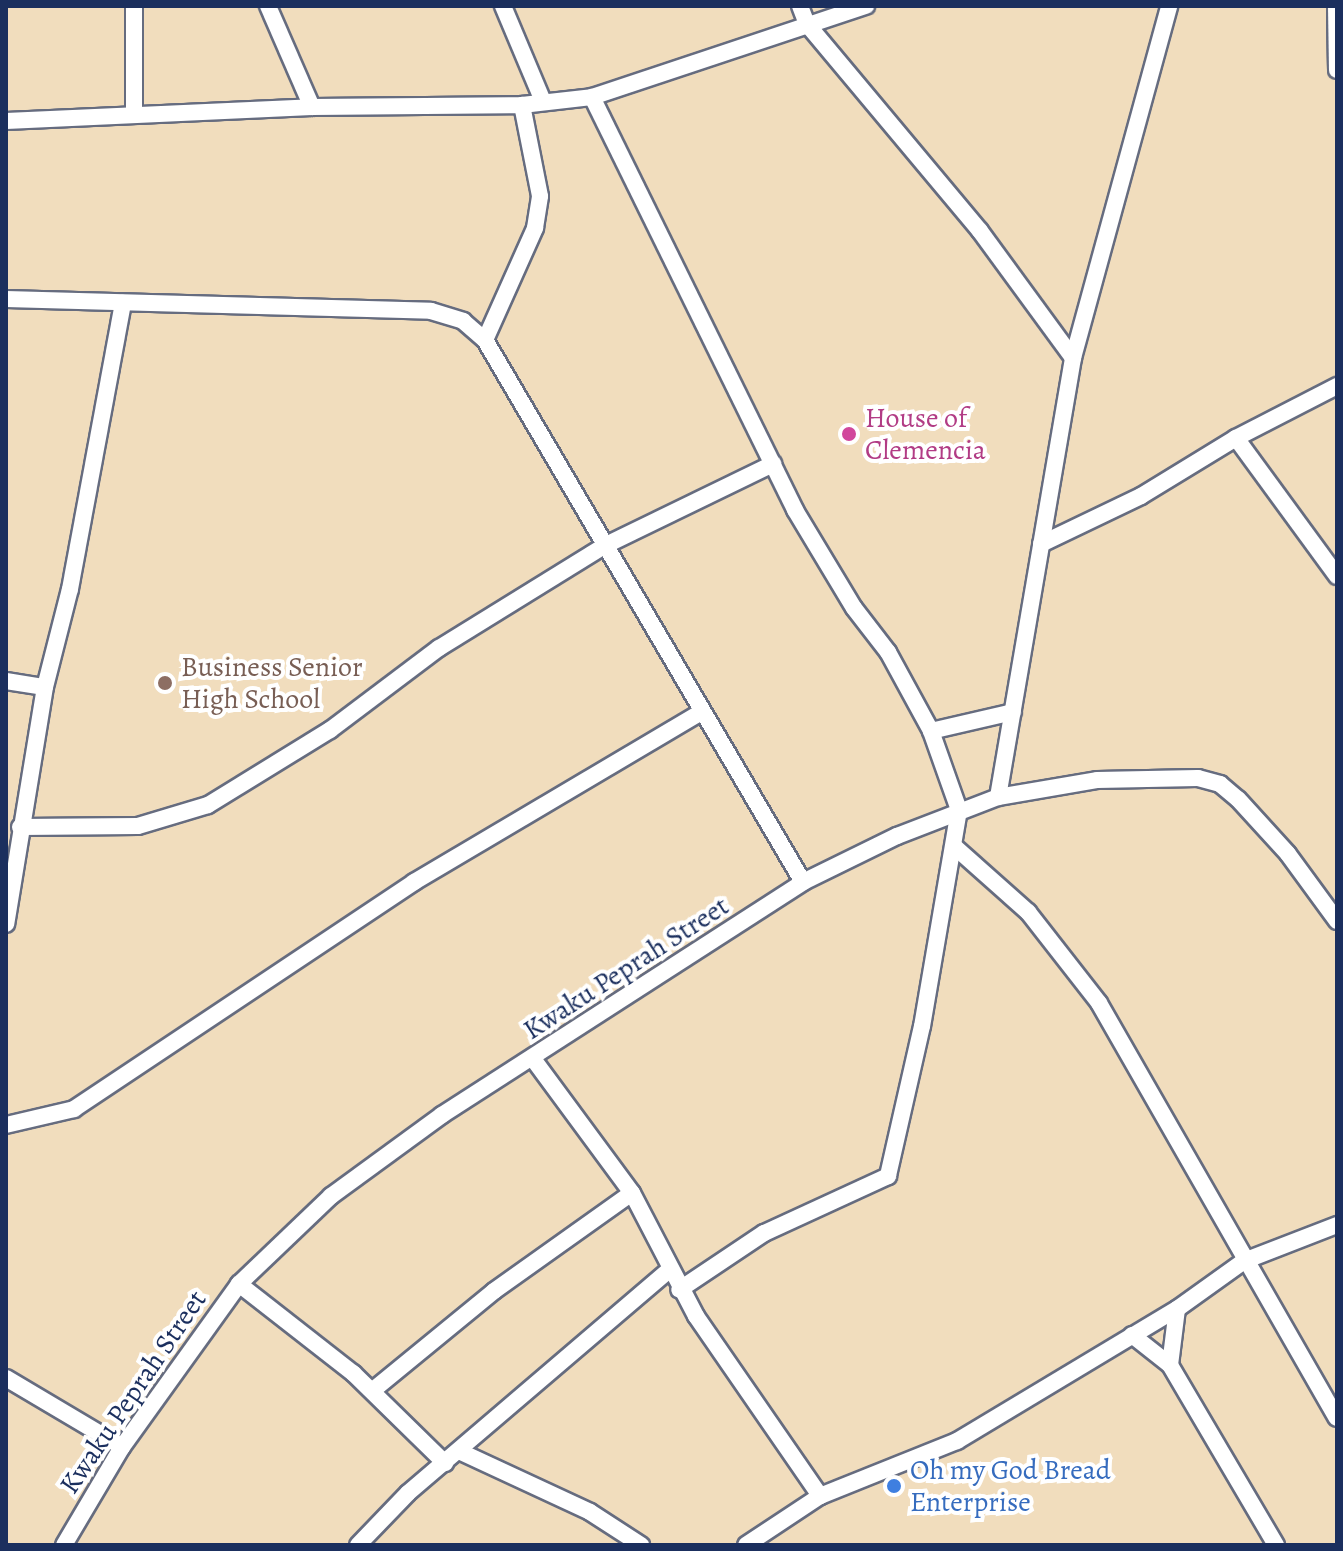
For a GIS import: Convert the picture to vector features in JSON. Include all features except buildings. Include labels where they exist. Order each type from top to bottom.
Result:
[{"type":"street","points":[[134,6],[134,115]]},
{"type":"street","points":[[268,6],[312,107]]},
{"type":"street","points":[[503,6],[542,99]]},
{"type":"street","points":[[800,6],[807,24],[980,231],[1073,358]]},
{"type":"street","points":[[6,121],[312,107],[522,105],[542,99],[592,97],[866,6]]},
{"type":"street","points":[[998,797],[1073,358],[1169,6]]},
{"type":"street","points":[[1336,6],[1337,70]]},
{"type":"street","points":[[592,97],[795,510],[854,608],[888,652],[931,731],[959,810],[955,847],[905,1117],[888,1176],[764,1233],[679,1290]]},
{"type":"street","points":[[485,340],[535,228],[540,196],[522,105]]},
{"type":"street","points":[[6,299],[451,314],[485,340],[606,545],[700,713],[803,882]]},
{"type":"street","points":[[6,924],[45,687],[70,589],[123,303]]},
{"type":"street","points":[[1041,544],[1141,496],[1236,438],[1337,386]]},
{"type":"street","points":[[1236,438],[1337,576]]},
{"type":"street","points":[[20,827],[138,826],[208,805],[330,730],[439,648],[606,545],[773,464]]},
{"type":"street","points":[[6,681],[45,687]]},
{"type":"street","points":[[931,731],[1013,712]]},
{"type":"street","points":[[6,1125],[74,1109],[414,882],[700,713]]},
{"type":"street","name":"Kwaku Peprah Street","points":[[64,1545],[122,1447],[239,1284],[331,1196],[442,1115],[534,1060],[803,882],[959,810],[998,797],[1097,780],[1198,778],[1220,784],[1288,854],[1337,921]]},
{"type":"street","points":[[955,847],[1028,912],[1099,1003],[1244,1261],[1337,1418]]},
{"type":"street","points":[[534,1060],[632,1193],[679,1290],[820,1496]]},
{"type":"street","points":[[372,1391],[494,1291],[632,1193]]},
{"type":"street","points":[[746,1545],[820,1496],[957,1441],[1177,1309],[1244,1261],[1337,1225]]},
{"type":"street","points":[[358,1545],[445,1463],[668,1271]]},
{"type":"street","points":[[239,1284],[372,1391],[445,1463]]},
{"type":"street","points":[[1170,1365],[1177,1309]]},
{"type":"street","points":[[1132,1335],[1170,1365],[1276,1545]]},
{"type":"street","points":[[6,1378],[122,1447]]},
{"type":"street","points":[[461,1452],[590,1512],[641,1545]]},
{"type":"place","name":"House of Clemencia","points":[[849,434]]},
{"type":"place","name":"Business Senior High School","points":[[165,683]]},
{"type":"place","name":"Oh my God Bread Enterprise","points":[[894,1486]]}]
